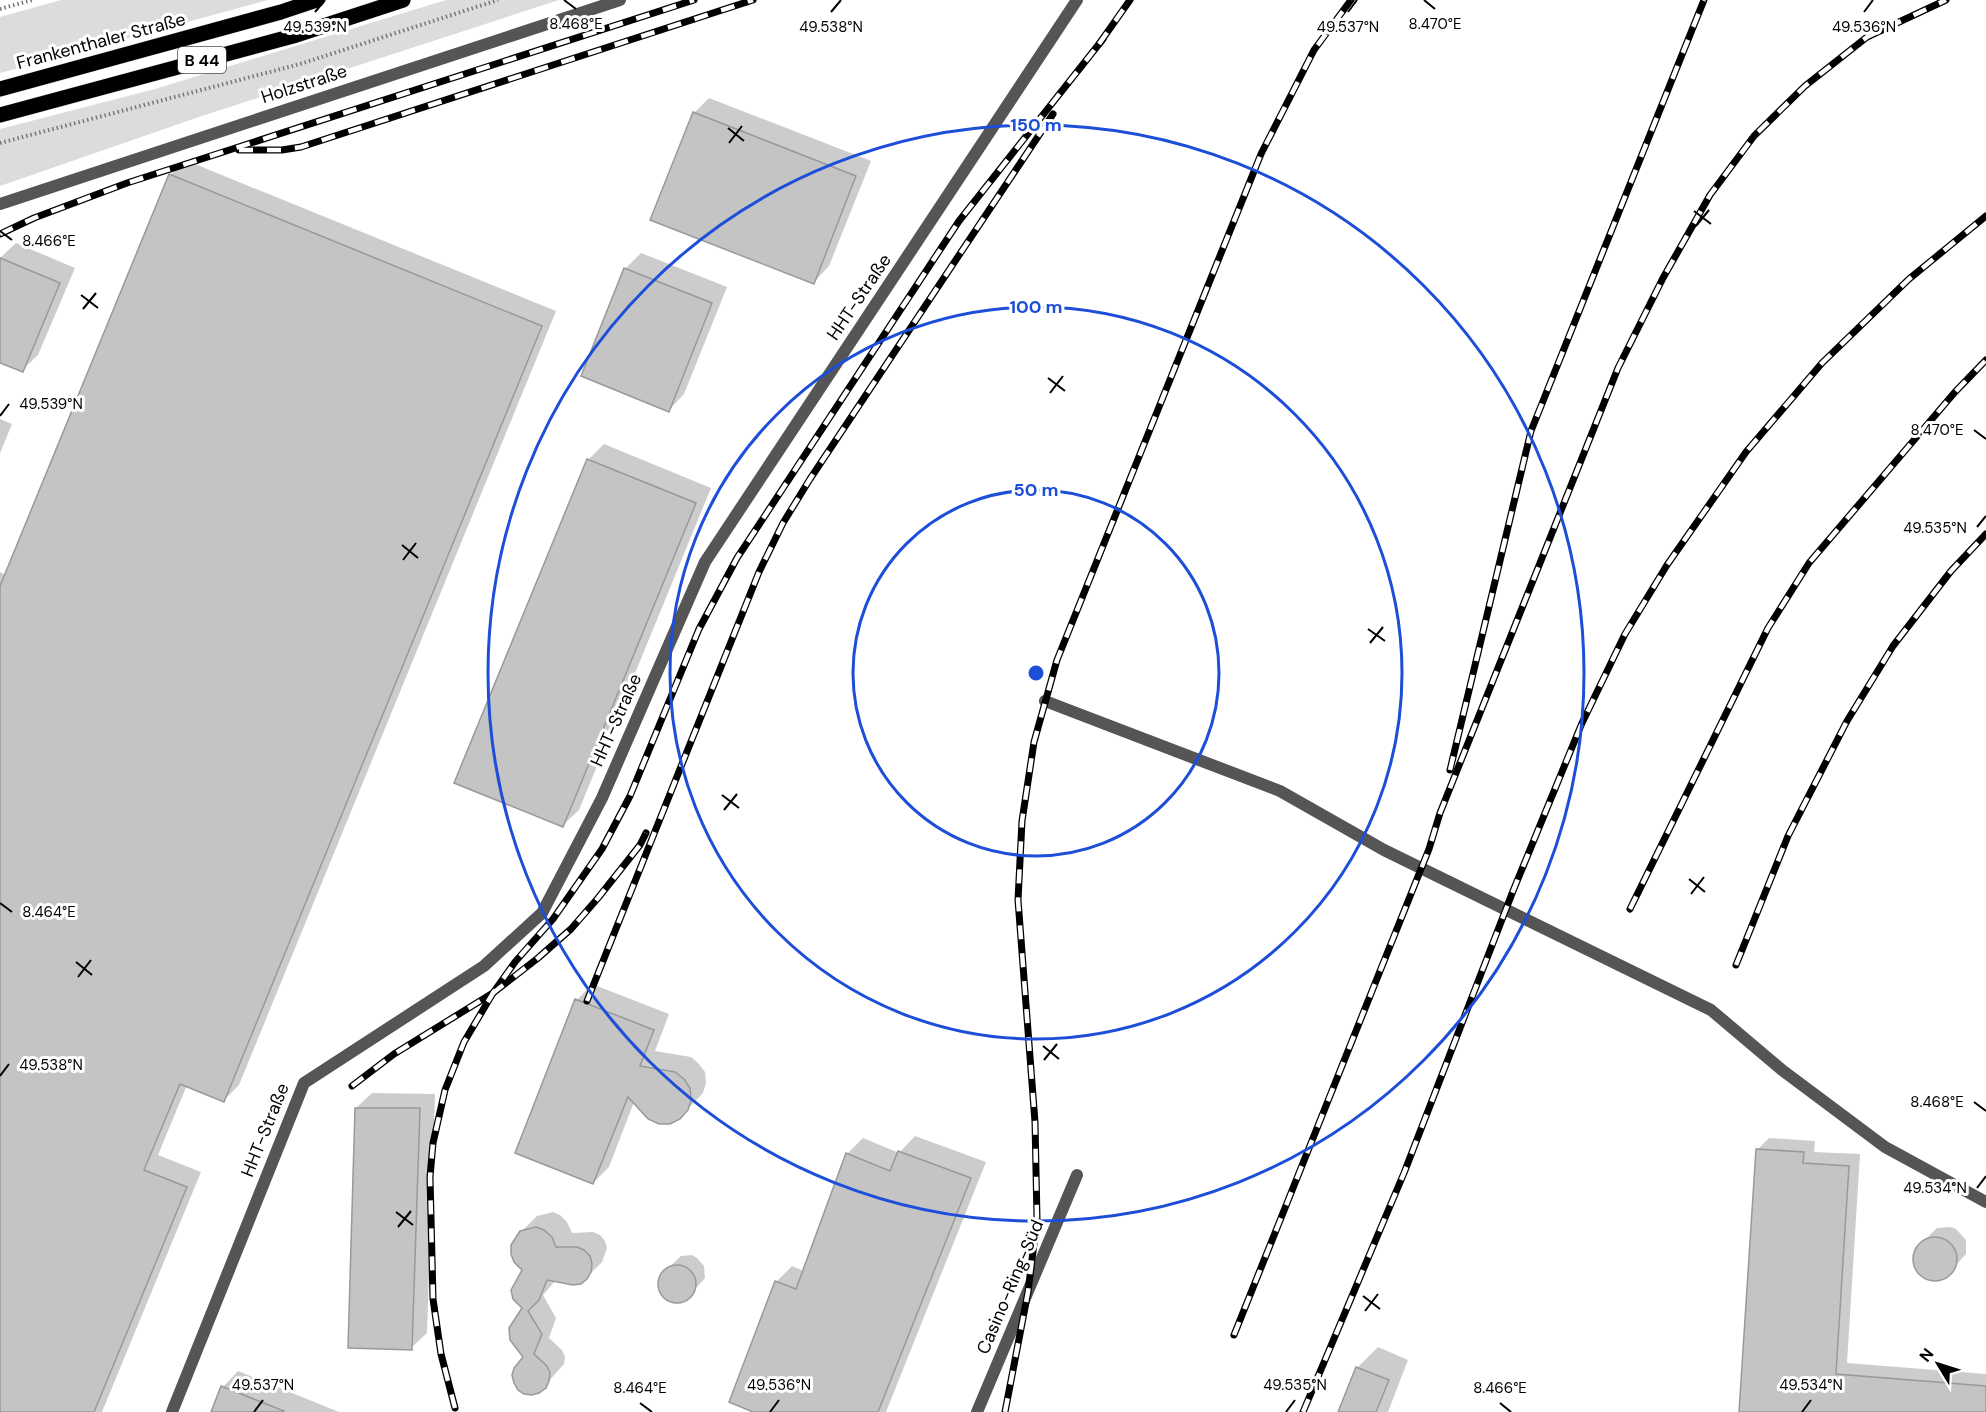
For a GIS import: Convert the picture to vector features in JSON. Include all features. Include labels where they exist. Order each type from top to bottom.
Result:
[{"type":"main road","name":"Frankenthaler Straße","points":[[0,88],[270,15],[317,0]]},
{"type":"main road","name":"B 44","points":[[0,115],[292,36],[403,0]]},
{"type":"lane","name":"Holzstraße","points":[[0,204],[620,0]]},
{"type":"lane","name":"HHT-Straße","points":[[172,1412],[304,1083],[484,966],[542,913],[602,798],[705,562],[1077,0]]},
{"type":"lane","points":[[1046,701],[1280,791],[1384,850],[1711,1010],[1782,1070],[1885,1147],[1986,1202]]},
{"type":"lane","name":"Casino-Ring-Süd","points":[[977,1412],[1077,1176]]},
{"type":"path","points":[[0,9],[32,0]]},
{"type":"path","points":[[0,143],[300,64],[498,0]]},
{"type":"shaded area","points":[[61,0],[268,0],[0,73],[0,17]]},
{"type":"shaded area","points":[[446,0],[559,0],[199,117],[0,186],[0,129],[155,89]]},
{"type":"building","points":[[693,112],[856,176],[814,284],[650,220]]},
{"type":"building","points":[[169,174],[542,326],[224,1102],[180,1084],[144,1170],[187,1187],[94,1412],[0,1412],[0,586]]},
{"type":"building","points":[[0,258],[60,283],[23,372],[0,363]]},
{"type":"building","points":[[624,268],[712,303],[669,412],[581,376]]},
{"type":"building","points":[[587,459],[696,503],[563,827],[454,783]]},
{"type":"building","points":[[575,999],[654,1030],[640,1066],[675,1072],[690,1088],[691,1100],[688,1110],[680,1119],[670,1124],[659,1124],[648,1119],[628,1097],[593,1184],[515,1153]]},
{"type":"building","points":[[355,1108],[420,1108],[412,1350],[348,1348]]},
{"type":"building","points":[[1756,1149],[1804,1152],[1803,1163],[1849,1166],[1836,1374],[1986,1386],[1986,1412],[1739,1412]]},
{"type":"building","points":[[898,1151],[971,1178],[878,1412],[753,1412],[729,1402],[775,1281],[796,1289],[846,1153],[890,1171]]},
{"type":"building","points":[[536,1227],[552,1237],[556,1247],[577,1247],[584,1250],[590,1256],[592,1264],[591,1272],[581,1284],[573,1285],[547,1280],[539,1300],[528,1311],[542,1334],[534,1354],[547,1366],[550,1373],[546,1388],[532,1395],[518,1390],[514,1383],[512,1375],[514,1368],[523,1357],[510,1340],[509,1328],[522,1308],[513,1299],[511,1290],[522,1270],[514,1262],[511,1245],[520,1231]]},
{"type":"building","points":[[1935,1237],[1944,1238],[1951,1243],[1956,1250],[1956,1268],[1951,1275],[1944,1280],[1935,1281],[1926,1280],[1919,1275],[1914,1268],[1913,1259],[1914,1250],[1919,1243],[1926,1238]]},
{"type":"building","points":[[677,1265],[691,1270],[696,1284],[691,1298],[677,1303],[663,1298],[658,1284],[663,1270]]},
{"type":"building","points":[[1356,1367],[1389,1380],[1376,1412],[1338,1412]]},
{"type":"building","points":[[221,1386],[284,1411],[284,1412],[211,1412]]},
{"type":"railway","points":[[0,234],[34,218],[127,183],[694,0]]},
{"type":"railway","points":[[239,150],[282,150],[301,147],[753,0]]},
{"type":"railway","points":[[1099,44],[1130,0]]},
{"type":"railway","points":[[1005,1412],[1028,1292],[1037,1219],[1035,1122],[1018,900],[1022,821],[1034,742],[1057,660],[1261,154],[1314,50],[1351,0]]},
{"type":"railway","points":[[1450,770],[1531,431],[1704,0]]},
{"type":"railway","points":[[1234,1335],[1429,849],[1440,813],[1618,368],[1663,278],[1710,195],[1754,136],[1805,86],[1867,37],[1946,0]]},
{"type":"railway","points":[[455,1408],[441,1354],[433,1299],[430,1177],[433,1143],[445,1090],[464,1042],[493,993],[515,962],[553,919],[602,849],[630,796],[699,629],[737,558],[959,221],[1103,39]]},
{"type":"railway","points":[[587,1001],[759,572],[783,523],[1053,114]]},
{"type":"railway","points":[[1303,1412],[1404,1173],[1513,891],[1582,723],[1625,634],[1667,565],[1746,452],[1822,363],[1909,279],[1986,216]]},
{"type":"railway","points":[[1630,909],[1768,628],[1809,563],[1955,392],[1986,360]]},
{"type":"railway","points":[[1736,965],[1788,836],[1847,721],[1893,646],[1951,571],[1986,534]]},
{"type":"railway","points":[[352,1086],[394,1054],[493,993],[538,958],[571,929],[598,898],[640,845],[646,833]]}]
